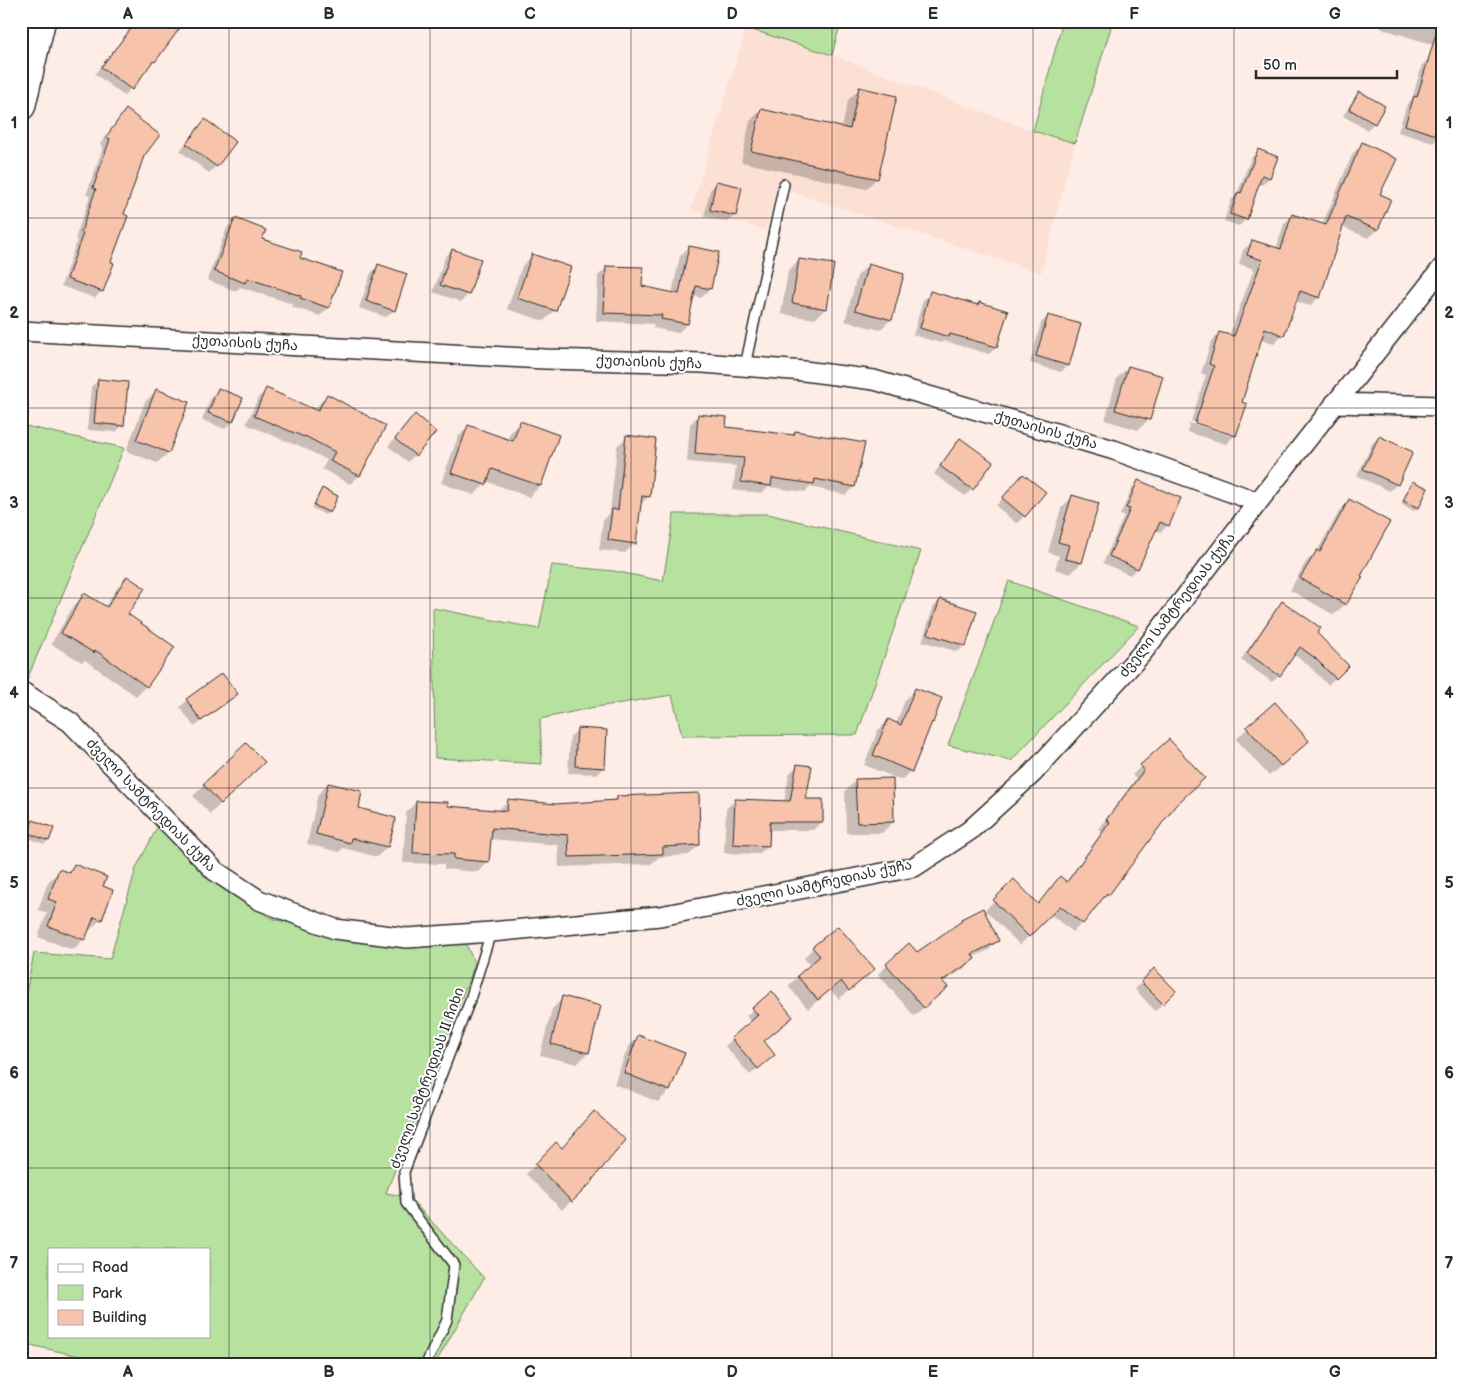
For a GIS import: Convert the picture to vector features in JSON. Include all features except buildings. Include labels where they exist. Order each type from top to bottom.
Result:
[{"type":"main road","points":[[21,106],[41,21]]},
{"type":"street","name":"ძველი სამტრედიას ქუჩა","points":[[21,691],[70,722],[215,871],[259,900],[336,929],[407,938],[660,916],[914,867],[969,831],[1032,774],[1143,652],[1442,268]]},
{"type":"street","name":"ქუთაისის ქუჩა","points":[[21,331],[545,358],[703,363],[804,371],[874,380],[1114,450],[1258,502]]},
{"type":"street","points":[[1335,404],[1442,406]]},
{"type":"lane","points":[[745,366],[784,184]]},
{"type":"lane","name":"ძველი სამტრედიას II ჩიხი","points":[[426,1364],[447,1320],[454,1265],[406,1203],[404,1172],[469,1003],[491,932]]},
{"type":"shaded area","points":[[746,28],[832,55],[1033,131],[1075,143],[1041,273],[776,187],[766,230],[691,210]]},
{"type":"green space","points":[[724,21],[841,21],[832,55]]},
{"type":"green space","points":[[1063,21],[1113,21],[1075,143],[1033,131]]},
{"type":"green space","points":[[21,425],[124,448],[26,682],[21,679]]},
{"type":"green space","points":[[674,514],[768,514],[921,551],[857,735],[682,736],[672,695],[590,708],[540,719],[542,764],[435,758],[433,608],[539,629],[552,565],[614,571],[663,581]]},
{"type":"green space","points":[[1009,581],[1139,626],[1011,761],[948,745]]},
{"type":"green space","points":[[158,826],[196,861],[270,918],[335,934],[466,944],[475,964],[386,1193],[409,1197],[484,1278],[435,1364],[115,1364],[21,1343],[21,1018],[34,953],[110,959],[136,868]]}]
